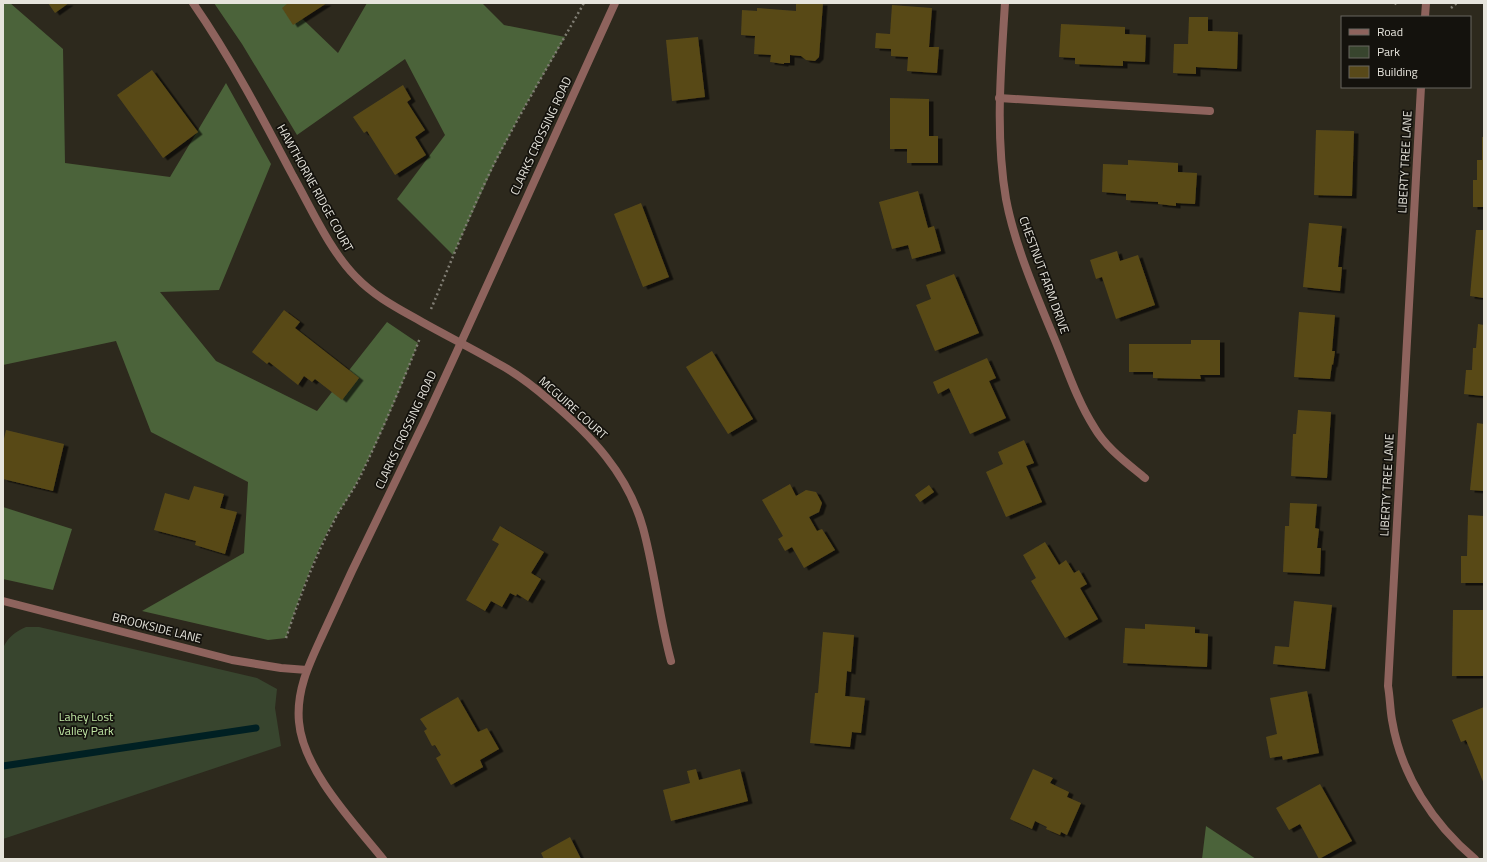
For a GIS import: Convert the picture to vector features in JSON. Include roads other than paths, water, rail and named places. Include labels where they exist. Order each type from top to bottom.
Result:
[{"type":"street","name":"HAWTHORNE RIDGE COURT","points":[[194,3],[244,84],[322,230],[354,276],[363,285],[387,302],[460,343]]},
{"type":"street","name":"CLARKS CROSSING ROAD","points":[[383,859],[333,795],[309,756],[302,739],[299,724],[301,689],[307,670],[334,609],[426,417],[615,3]]},
{"type":"street","name":"CHESTNUT FARM DRIVE","points":[[1005,3],[999,98],[1002,164],[1006,200],[1021,253],[1083,408],[1094,427],[1116,454],[1146,478]]},
{"type":"street","points":[[1425,16],[1426,3]]},
{"type":"street","name":"LIBERTY TREE LANE","points":[[1421,88],[1388,686],[1392,721],[1401,754],[1416,788],[1435,818],[1458,845],[1475,859]]},
{"type":"street","points":[[999,98],[1210,111]]},
{"type":"street","name":"MCGUIRE COURT","points":[[460,343],[497,363],[535,388],[588,434],[612,464],[632,498],[643,526],[651,559],[661,622],[671,661]]},
{"type":"street","name":"BROOKSIDE LANE","points":[[3,601],[232,660],[281,668],[307,670]]},
{"type":"waterway","points":[[3,766],[256,728]]},
{"type":"park label","name":"Lahey Lost Valley Park","points":[[86,724]]}]
